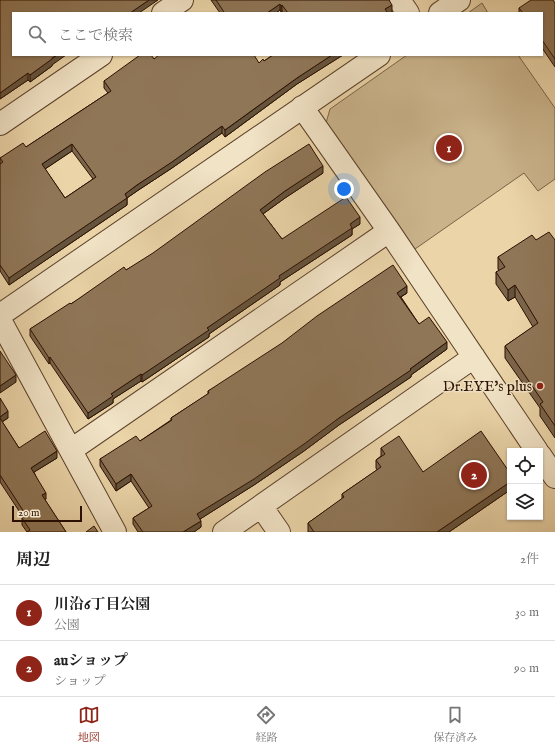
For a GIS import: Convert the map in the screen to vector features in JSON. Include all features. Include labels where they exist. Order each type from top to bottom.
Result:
[{"type":"street","points":[[164,12],[182,0]]},
{"type":"street","points":[[399,0],[407,12]]},
{"type":"street","points":[[441,12],[459,0]]},
{"type":"street","points":[[0,124],[100,56]]},
{"type":"street","points":[[0,315],[378,56]]},
{"type":"street","points":[[302,107],[389,231],[535,448]]},
{"type":"street","points":[[71,450],[389,231]]},
{"type":"street","points":[[0,320],[115,532]]},
{"type":"street","points":[[224,532],[474,357]]},
{"type":"street","points":[[543,459],[555,477]]},
{"type":"street","points":[[262,506],[278,532]]},
{"type":"shaded area","points":[[482,3],[487,12],[469,12]]},
{"type":"shaded area","points":[[406,56],[519,56],[555,108],[555,179],[538,191],[524,173],[415,249],[326,123],[330,109]]},
{"type":"building","points":[[0,0],[149,0],[131,12],[12,12],[12,56],[55,56],[30,75],[28,73],[0,93]]},
{"type":"building","points":[[216,0],[389,0],[392,5],[385,9],[387,12],[287,12],[280,4],[268,12],[224,12]]},
{"type":"building","points":[[531,0],[553,0],[555,3],[555,59],[543,41],[543,12],[522,12],[519,8]]},
{"type":"building","points":[[139,56],[152,56],[154,59],[158,56],[255,56],[259,63],[263,59],[264,61],[272,56],[330,56],[297,78],[225,130],[222,126],[125,194],[127,198],[9,278],[0,265],[0,164],[3,162],[0,158],[23,143],[26,147],[111,91],[104,81]],"holes":[[[72,144],[96,177],[65,198],[42,164]]]},
{"type":"building","points":[[309,144],[323,166],[285,191],[260,210],[282,239],[346,197],[360,217],[350,224],[352,228],[279,276],[280,278],[207,328],[209,330],[111,394],[113,396],[88,413],[30,329],[70,303],[71,304],[124,267],[126,270],[153,253],[265,172]]},
{"type":"building","points":[[549,232],[555,240],[555,426],[540,404],[543,402],[505,346],[538,323],[515,285],[508,290],[496,272],[505,267],[498,257],[532,235],[536,240]]},
{"type":"building","points":[[393,265],[407,286],[397,293],[419,324],[429,317],[447,342],[410,369],[411,370],[339,418],[254,479],[197,514],[201,521],[183,532],[143,532],[133,518],[152,506],[131,474],[116,484],[100,459],[136,436],[140,441],[172,420],[171,418],[209,393],[208,391],[282,343],[317,316]]},
{"type":"building","points":[[0,351],[16,375],[0,386]]},
{"type":"building","points":[[0,398],[8,411],[0,417]]},
{"type":"building","points":[[0,418],[19,448],[45,431],[57,451],[31,468],[46,493],[42,495],[66,532],[27,532],[30,530],[22,518],[26,515],[0,475]]},
{"type":"building","points":[[481,431],[507,469],[507,484],[437,532],[314,532],[308,523],[344,497],[342,494],[381,467],[376,460],[385,454],[381,448],[399,436],[423,472]]},
{"type":"building","points":[[94,526],[98,532],[86,532]]},
{"type":"place","name":"川沿6丁目公園","points":[[449,148]]},
{"type":"place","name":"Dr.EYE's plus","points":[[540,386]]},
{"type":"place","name":"auショップ","points":[[474,475]]}]
